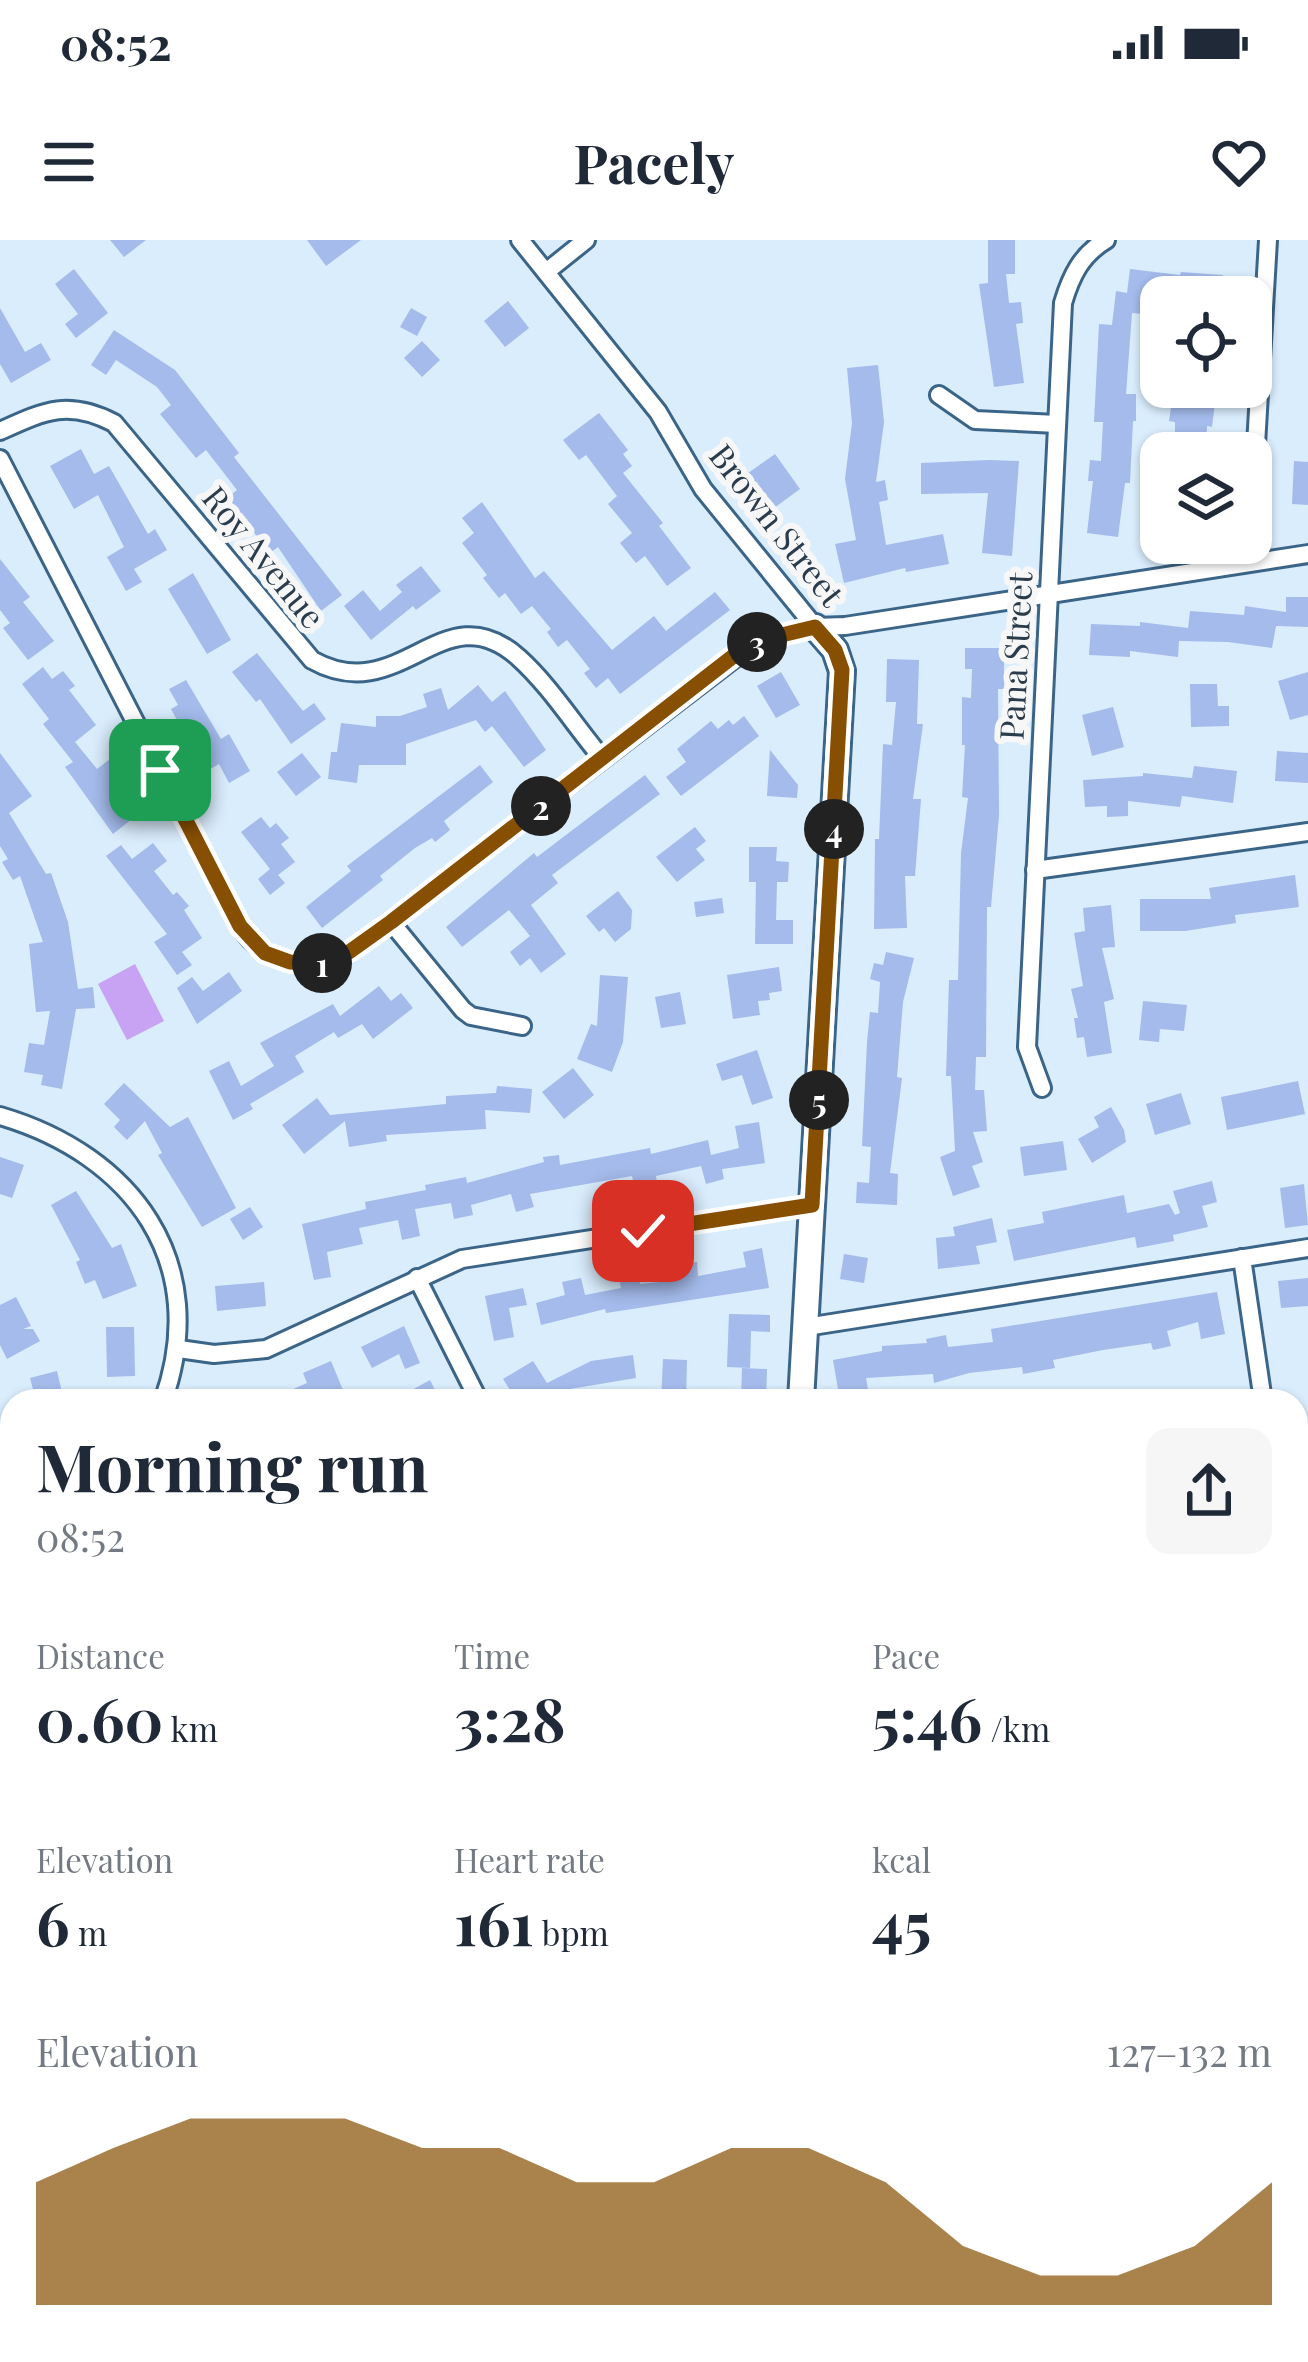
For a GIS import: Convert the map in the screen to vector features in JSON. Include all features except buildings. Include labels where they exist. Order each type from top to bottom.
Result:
[{"type":"street","name":"Brown Street","points":[[520,240],[658,412],[703,489],[835,650],[842,670],[802,1389]]},
{"type":"street","points":[[546,272],[586,240]]},
{"type":"street","name":"Pana Street","points":[[1042,1088],[1027,1047],[1064,303],[1075,271],[1106,240]]},
{"type":"street","points":[[1257,432],[1268,240]]},
{"type":"street","points":[[939,395],[975,421],[1057,424]]},
{"type":"street","name":"Roy Avenue","points":[[0,431],[58,408],[114,423],[312,660],[334,670],[366,675],[393,667],[437,642],[481,638],[520,658],[602,758]]},
{"type":"street","points":[[0,459],[240,926],[265,953],[307,964],[333,960],[391,922],[748,646],[815,627],[1047,595],[1197,564]]},
{"type":"street","points":[[1272,553],[1308,554]]},
{"type":"street","points":[[1035,870],[1308,832]]},
{"type":"street","points":[[391,922],[463,1010],[522,1026]]},
{"type":"street","points":[[0,1116],[68,1144],[99,1165],[134,1198],[158,1234],[174,1274],[181,1318],[166,1389]]},
{"type":"street","points":[[178,1349],[214,1354],[266,1349],[462,1259],[812,1205]]},
{"type":"street","points":[[806,1327],[1308,1248]]},
{"type":"street","points":[[1242,1258],[1261,1389]]},
{"type":"street","points":[[416,1278],[473,1389]]},
{"type":"shaded area","points":[[135,964],[164,1021],[127,1040],[98,984]]},
{"type":"route","points":[[160,770],[248,938],[275,958],[319,964],[349,952],[391,922],[740,651],[756,642],[815,627],[835,650],[842,670],[812,1205],[643,1231]]}]
